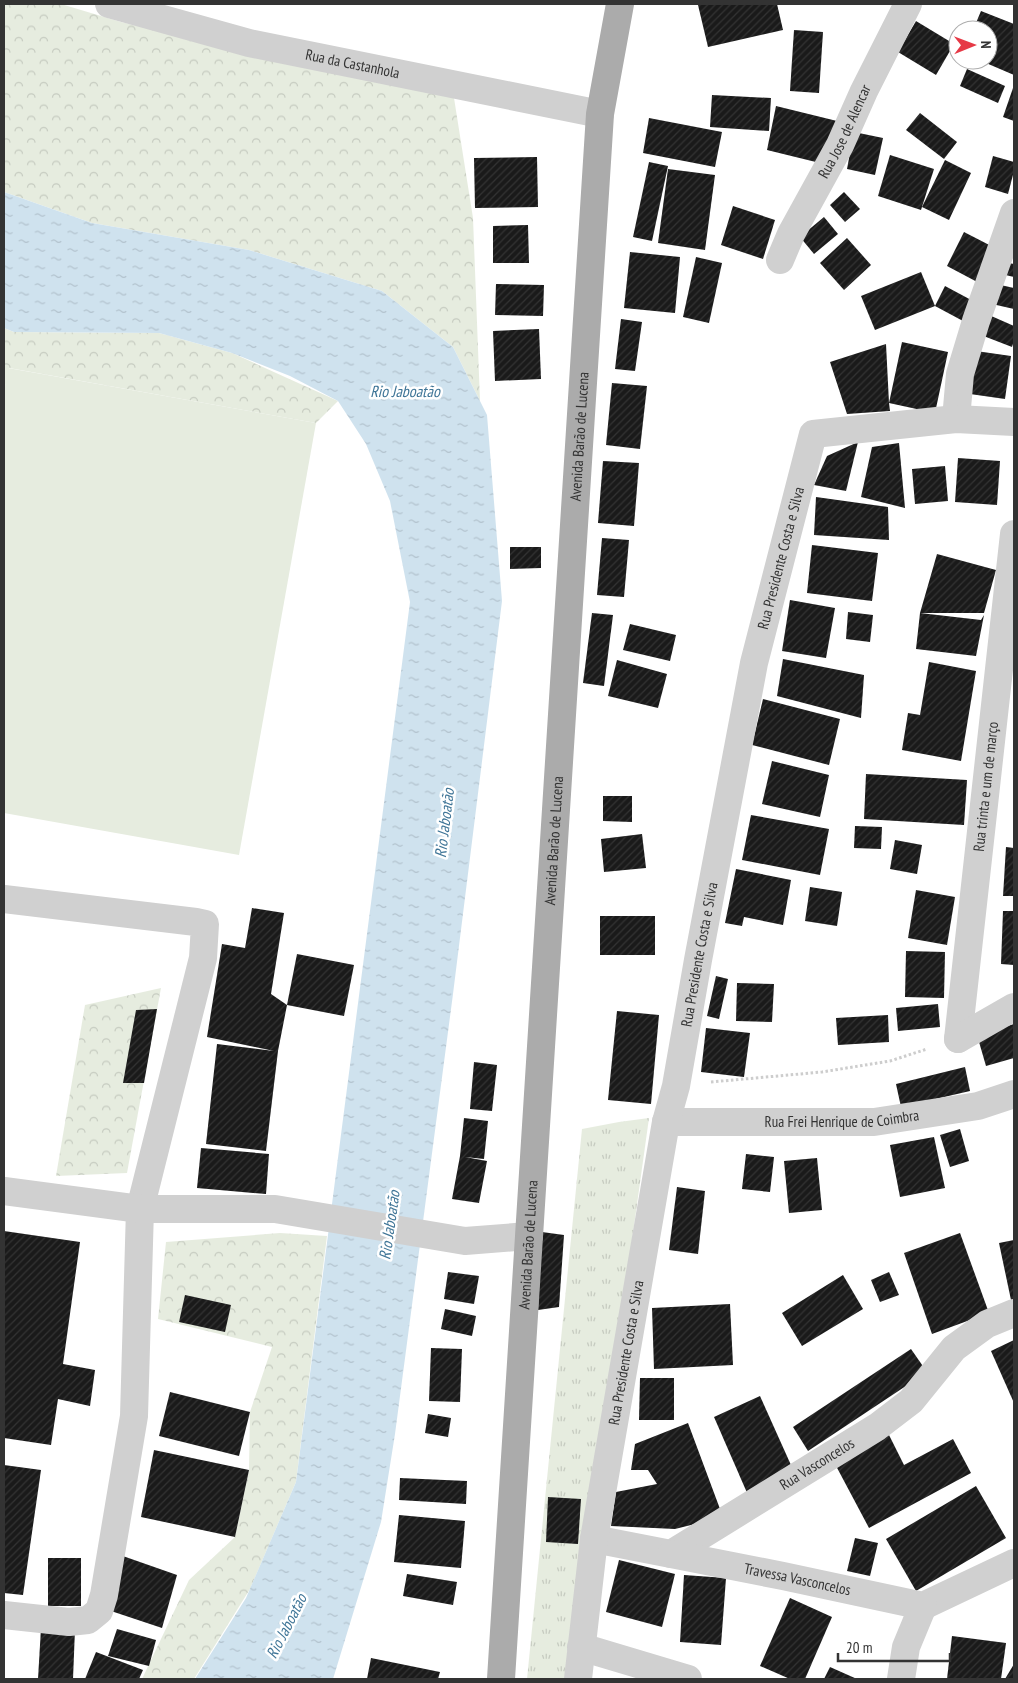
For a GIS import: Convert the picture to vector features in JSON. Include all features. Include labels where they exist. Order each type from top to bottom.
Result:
[{"type":"main road","name":"Avenida Barão de Lucena","points":[[501,1679],[600,114],[620,4]]},
{"type":"street","name":"Rua da Castanhola","points":[[109,4],[250,43],[600,114]]},
{"type":"street","name":"Rua Jose de Alencar","points":[[780,260],[791,234],[840,146],[864,91],[908,4]]},
{"type":"street","points":[[956,419],[960,374],[976,321],[1009,232],[1014,213]]},
{"type":"street","name":"Rua Presidente Costa e Silva","points":[[578,1679],[594,1539],[666,1122],[676,1086],[699,951],[754,663],[813,434],[956,419],[1014,422]]},
{"type":"street","name":"Rua trinta e um de março","points":[[958,1039],[1014,534]]},
{"type":"street","points":[[4,899],[205,924],[203,958],[140,1208],[134,1416],[104,1595],[99,1611],[88,1620],[69,1622],[4,1615]]},
{"type":"street","points":[[958,1039],[1014,1007]]},
{"type":"street","name":"Rua Frei Henrique de Coimbra","points":[[666,1122],[874,1122],[978,1106],[1014,1094]]},
{"type":"street","points":[[4,1191],[140,1208],[275,1209],[465,1241],[529,1236]]},
{"type":"street","name":"Rua Vasconcelos","points":[[671,1554],[877,1427],[911,1401],[954,1348],[987,1324],[1014,1313]]},
{"type":"street","points":[[594,1539],[671,1554]]},
{"type":"street","name":"Travessa Vasconcelos","points":[[671,1554],[923,1606]]},
{"type":"street","points":[[901,1679],[906,1647],[923,1606],[1014,1563]]},
{"type":"street","points":[[581,1648],[688,1679]]},
{"type":"path","points":[[676,1086],[822,1072],[890,1061],[958,1039]]},
{"type":"green space","points":[[4,4],[61,4],[121,22],[454,98],[473,218],[480,401],[453,347],[382,291],[249,250],[92,223],[4,192]]},
{"type":"green space","points":[[4,328],[14,332],[159,333],[232,353],[338,401],[316,423],[9,368],[4,394]]},
{"type":"green space","points":[[8,368],[316,423],[239,855],[4,813],[4,394]]},
{"type":"green space","points":[[161,988],[127,1173],[56,1176],[85,1005]]},
{"type":"green space","points":[[649,1118],[571,1679],[527,1679],[582,1129]]},
{"type":"green space","points":[[280,1233],[327,1236],[296,1482],[250,1589],[194,1679],[142,1679],[189,1580],[235,1537],[249,1470],[250,1412],[272,1347],[158,1319],[166,1242]]},
{"type":"water","name":"Rio Jaboatão","points":[[4,192],[92,223],[249,250],[382,291],[453,347],[487,415],[502,601],[395,1434],[381,1522],[333,1679],[195,1679],[246,1598],[296,1482],[410,602],[390,501],[366,444],[338,401],[290,376],[232,353],[159,333],[14,332],[4,328]]},
{"type":"building","points":[[777,4],[783,30],[708,47],[698,5]]},
{"type":"building","points":[[981,11],[1014,24],[1014,75],[998,68],[998,20],[977,20]]},
{"type":"building","points":[[916,21],[948,40],[948,54],[936,75],[898,52]]},
{"type":"building","points":[[794,30],[823,32],[819,93],[790,91]]},
{"type":"building","points":[[967,70],[969,70],[1005,86],[998,103],[960,86]]},
{"type":"building","points":[[1014,85],[1014,121],[1003,117]]},
{"type":"building","points":[[712,95],[771,98],[769,131],[710,127]]},
{"type":"building","points":[[776,106],[837,121],[828,165],[767,150]]},
{"type":"building","points":[[920,113],[957,142],[944,159],[906,130]]},
{"type":"building","points":[[649,118],[722,132],[715,167],[643,153]]},
{"type":"building","points":[[854,132],[883,138],[875,175],[847,169]]},
{"type":"building","points":[[890,155],[934,169],[921,210],[878,196]]},
{"type":"building","points":[[993,156],[1014,162],[1014,171],[1008,194],[985,187]]},
{"type":"building","points":[[537,157],[538,207],[475,208],[474,158]]},
{"type":"building","points":[[945,160],[971,173],[949,220],[922,207]]},
{"type":"building","points":[[649,162],[668,166],[652,241],[633,237]]},
{"type":"building","points":[[668,169],[715,175],[705,250],[658,243]]},
{"type":"building","points":[[844,192],[860,209],[845,222],[830,205]]},
{"type":"building","points":[[733,206],[775,220],[763,259],[721,245]]},
{"type":"building","points":[[824,217],[838,234],[814,254],[800,237]]},
{"type":"building","points":[[528,225],[529,263],[493,263],[493,226]]},
{"type":"building","points":[[964,232],[999,250],[981,284],[947,266]]},
{"type":"building","points":[[847,238],[871,265],[844,290],[820,263]]},
{"type":"building","points":[[630,252],[680,257],[675,313],[624,308]]},
{"type":"building","points":[[696,257],[722,263],[709,323],[683,317]]},
{"type":"building","points":[[1004,262],[1014,264],[1014,277],[1001,274]]},
{"type":"building","points":[[921,272],[935,306],[875,330],[861,296]]},
{"type":"building","points":[[496,284],[544,285],[543,316],[495,315]]},
{"type":"building","points":[[996,284],[1014,288],[1014,309],[992,304]]},
{"type":"building","points":[[945,286],[973,301],[963,321],[935,306]]},
{"type":"building","points":[[989,315],[1014,326],[1012,347],[981,335]]},
{"type":"building","points":[[621,319],[642,322],[635,371],[615,369]]},
{"type":"building","points":[[539,329],[541,379],[495,381],[493,331]]},
{"type":"building","points":[[902,342],[948,352],[935,413],[889,403]]},
{"type":"building","points":[[886,344],[890,411],[847,414],[830,362]]},
{"type":"building","points":[[976,351],[1011,356],[1005,399],[970,394]]},
{"type":"building","points":[[612,383],[647,386],[640,449],[606,445]]},
{"type":"building","points":[[858,442],[846,491],[814,485],[827,456]]},
{"type":"building","points":[[899,443],[905,508],[861,497],[872,447]]},
{"type":"building","points":[[958,458],[1000,461],[997,505],[955,502]]},
{"type":"building","points":[[603,461],[639,463],[634,526],[598,523]]},
{"type":"building","points":[[945,466],[948,501],[915,504],[912,469]]},
{"type":"building","points":[[816,497],[888,507],[889,540],[814,535]]},
{"type":"building","points":[[602,538],[629,540],[624,597],[597,595]]},
{"type":"building","points":[[812,545],[878,553],[872,601],[807,593]]},
{"type":"building","points":[[510,547],[541,547],[541,568],[510,569]]},
{"type":"building","points":[[937,554],[996,570],[984,613],[920,613]]},
{"type":"building","points":[[790,600],[835,608],[826,658],[782,651]]},
{"type":"building","points":[[848,612],[873,615],[870,642],[846,639]]},
{"type":"building","points":[[592,613],[613,615],[604,686],[583,683]]},
{"type":"building","points":[[920,613],[981,620],[984,615],[976,656],[916,649]]},
{"type":"building","points":[[630,624],[676,635],[670,661],[623,650]]},
{"type":"building","points":[[783,659],[864,675],[861,718],[777,696]]},
{"type":"building","points":[[617,660],[667,674],[658,708],[608,696]]},
{"type":"building","points":[[929,662],[976,671],[961,761],[902,750],[908,713],[920,715]]},
{"type":"building","points":[[763,699],[840,719],[829,765],[752,745]]},
{"type":"building","points":[[772,761],[829,775],[820,817],[762,804]]},
{"type":"building","points":[[866,774],[967,780],[964,825],[864,819]]},
{"type":"building","points":[[603,796],[632,796],[632,822],[603,821]]},
{"type":"building","points":[[751,815],[829,829],[820,875],[742,860]]},
{"type":"building","points":[[855,826],[882,827],[881,849],[854,848]]},
{"type":"building","points":[[642,834],[646,868],[604,872],[601,839]]},
{"type":"building","points":[[895,840],[922,845],[917,874],[890,869]]},
{"type":"building","points":[[1006,847],[1014,848],[1014,896],[1003,896]]},
{"type":"building","points":[[736,869],[791,880],[783,925],[744,917],[742,926],[725,923]]},
{"type":"building","points":[[810,887],[842,892],[837,926],[805,921]]},
{"type":"building","points":[[916,890],[955,897],[947,945],[908,938]]},
{"type":"building","points":[[252,908],[284,913],[271,994],[287,1005],[278,1051],[266,1151],[206,1144],[217,1044],[274,1051],[207,1037],[222,944],[245,948]]},
{"type":"building","points":[[1003,911],[1014,911],[1014,965],[1001,964]]},
{"type":"building","points":[[600,916],[655,916],[655,955],[600,955]]},
{"type":"building","points":[[906,951],[945,952],[944,998],[905,997]]},
{"type":"building","points":[[297,954],[354,965],[344,1016],[287,1005]]},
{"type":"building","points":[[716,976],[728,979],[719,1019],[707,1016]]},
{"type":"building","points":[[737,983],[774,984],[772,1022],[736,1021]]},
{"type":"building","points":[[938,1004],[940,1027],[898,1031],[896,1008]]},
{"type":"building","points":[[157,1009],[144,1083],[123,1083],[136,1010]]},
{"type":"building","points":[[617,1011],[659,1015],[651,1104],[608,1100]]},
{"type":"building","points":[[888,1015],[889,1042],[838,1045],[836,1018]]},
{"type":"building","points":[[1014,1024],[1014,1058],[986,1066],[977,1035]]},
{"type":"building","points":[[706,1028],[750,1033],[744,1077],[701,1072]]},
{"type":"building","points":[[474,1062],[497,1065],[492,1111],[470,1109]]},
{"type":"building","points":[[965,1067],[970,1091],[901,1107],[896,1084]]},
{"type":"building","points":[[464,1118],[488,1121],[484,1159],[465,1157],[487,1161],[479,1203],[452,1199],[460,1156]]},
{"type":"building","points":[[960,1129],[969,1161],[950,1167],[940,1135]]},
{"type":"building","points":[[934,1137],[945,1188],[900,1197],[890,1145]]},
{"type":"building","points":[[201,1148],[269,1154],[266,1194],[197,1188]]},
{"type":"building","points":[[746,1154],[774,1157],[770,1192],[742,1189]]},
{"type":"building","points":[[817,1158],[822,1210],[789,1213],[784,1161]]},
{"type":"building","points":[[677,1187],[705,1191],[698,1254],[669,1250]]},
{"type":"building","points":[[4,1231],[80,1242],[63,1364],[95,1370],[90,1406],[58,1399],[51,1445],[4,1438]]},
{"type":"building","points":[[542,1232],[564,1235],[559,1307],[538,1310]]},
{"type":"building","points":[[960,1233],[989,1313],[932,1334],[904,1253]]},
{"type":"building","points":[[1014,1240],[1014,1299],[1011,1300],[999,1243]]},
{"type":"building","points":[[448,1272],[479,1276],[474,1304],[444,1299]]},
{"type":"building","points":[[889,1272],[899,1295],[880,1302],[871,1280]]},
{"type":"building","points":[[843,1275],[863,1309],[802,1346],[782,1313]]},
{"type":"building","points":[[185,1295],[231,1305],[225,1332],[179,1322]]},
{"type":"building","points":[[730,1304],[733,1365],[654,1369],[652,1308]]},
{"type":"building","points":[[445,1309],[476,1316],[472,1336],[441,1329]]},
{"type":"building","points":[[1014,1340],[1014,1403],[991,1351]]},
{"type":"building","points":[[431,1348],[462,1349],[460,1402],[429,1401]]},
{"type":"building","points":[[911,1349],[927,1372],[808,1451],[793,1427]]},
{"type":"building","points":[[640,1378],[674,1378],[674,1420],[639,1420]]},
{"type":"building","points":[[170,1392],[250,1412],[239,1456],[159,1436]]},
{"type":"building","points":[[760,1396],[795,1474],[748,1495],[714,1417]]},
{"type":"building","points":[[428,1414],[451,1418],[448,1437],[425,1433]]},
{"type":"building","points":[[688,1423],[723,1517],[675,1529],[611,1526],[616,1492],[657,1484],[648,1470],[631,1470],[635,1444]]},
{"type":"building","points":[[889,1435],[904,1465],[953,1439],[971,1473],[869,1528],[835,1464]]},
{"type":"building","points":[[154,1450],[249,1470],[235,1537],[141,1517]]},
{"type":"building","points":[[4,1465],[41,1470],[23,1595],[4,1593]]},
{"type":"building","points":[[400,1478],[467,1481],[466,1504],[399,1500]]},
{"type":"building","points":[[976,1486],[1006,1538],[916,1591],[886,1539]]},
{"type":"building","points":[[548,1497],[581,1499],[578,1544],[546,1542]]},
{"type":"building","points":[[399,1515],[465,1521],[461,1568],[394,1562]]},
{"type":"building","points":[[855,1538],[878,1543],[870,1576],[847,1571]]},
{"type":"building","points":[[120,1555],[177,1575],[162,1628],[111,1611]]},
{"type":"building","points":[[48,1558],[81,1558],[81,1606],[48,1606]]},
{"type":"building","points":[[619,1560],[675,1574],[662,1627],[606,1612]]},
{"type":"building","points":[[407,1574],[457,1582],[453,1605],[403,1596]]},
{"type":"building","points":[[684,1575],[726,1578],[721,1645],[680,1642]]},
{"type":"building","points":[[790,1598],[832,1617],[805,1679],[790,1679],[760,1666]]},
{"type":"building","points":[[41,1628],[75,1629],[73,1679],[38,1679]]},
{"type":"building","points":[[117,1629],[156,1640],[149,1666],[108,1656]]},
{"type":"building","points":[[952,1636],[1006,1643],[1001,1679],[947,1679]]},
{"type":"building","points":[[96,1652],[143,1670],[139,1679],[85,1679]]},
{"type":"building","points":[[371,1658],[440,1672],[438,1679],[367,1679]]},
{"type":"building","points":[[1014,1664],[1014,1679],[1005,1679]]},
{"type":"building","points":[[830,1667],[857,1679],[824,1679]]}]
